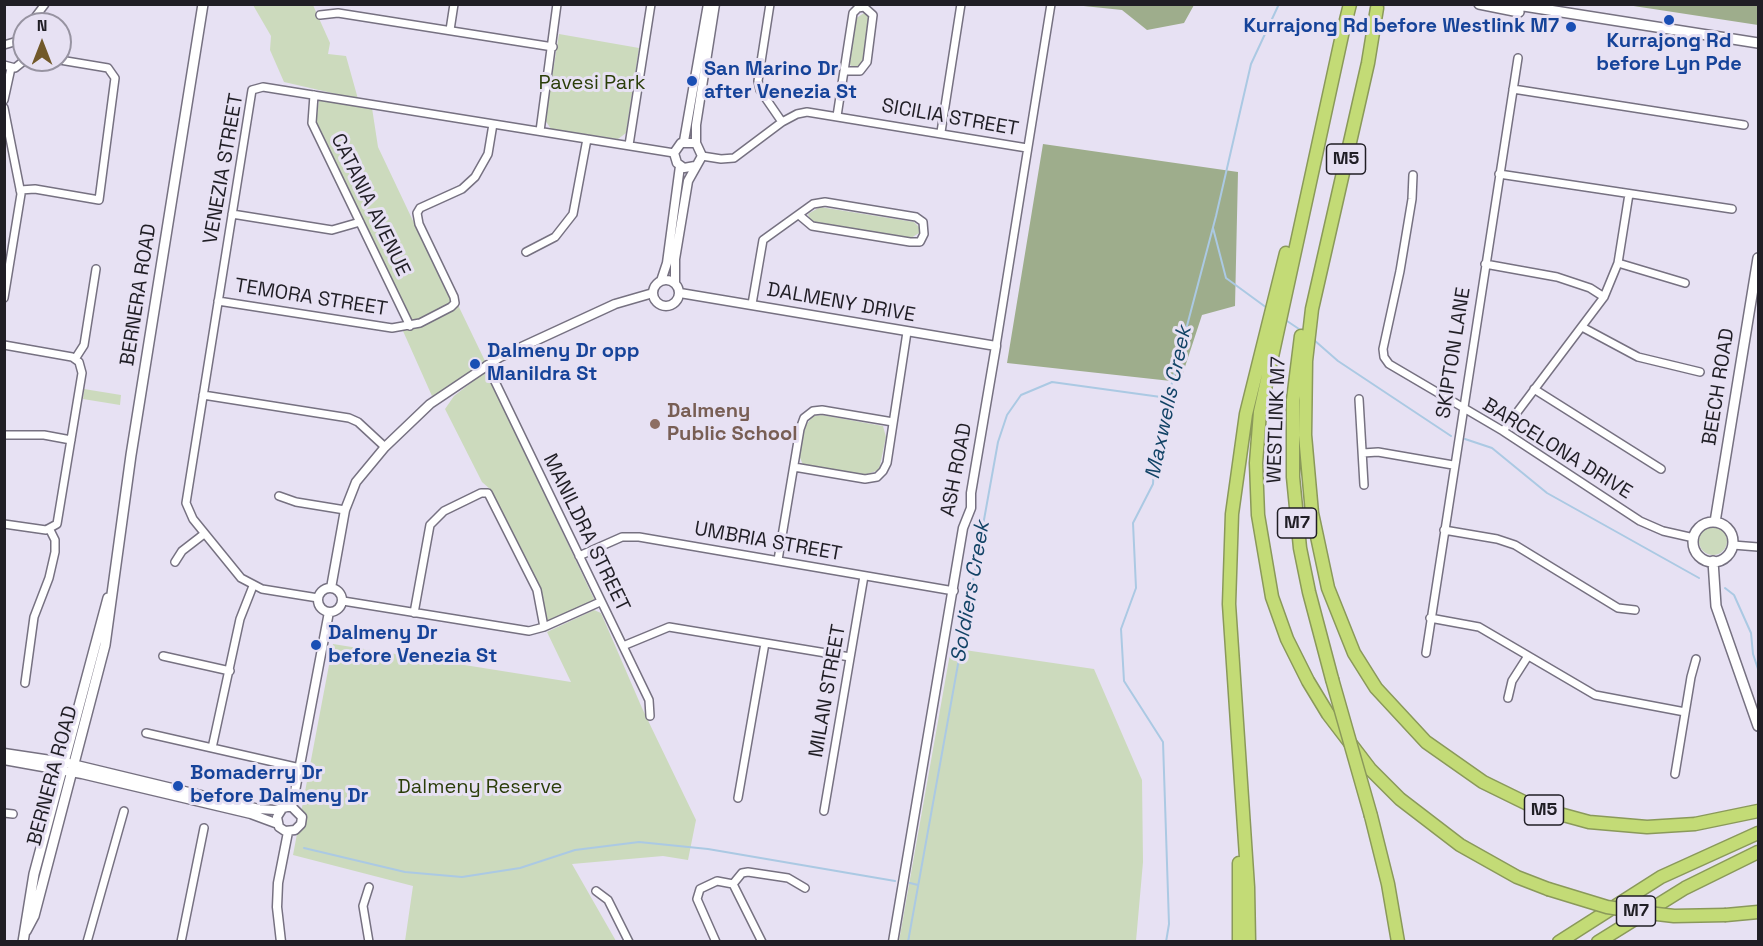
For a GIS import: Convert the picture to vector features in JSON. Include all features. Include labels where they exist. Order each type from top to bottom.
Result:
[{"type":"highway","name":"M7","points":[[1350,4],[1269,341],[1258,436],[1258,515],[1272,597],[1281,625],[1302,670],[1345,737],[1400,799],[1460,846],[1517,877],[1607,907],[1674,916],[1758,912]]},
{"type":"highway","name":"M5","points":[[1378,6],[1368,63],[1309,308],[1301,362],[1312,513],[1328,588],[1354,653],[1376,688],[1406,722],[1444,757],[1483,782],[1522,802],[1569,818],[1622,826],[1662,827],[1711,821],[1758,811]]},
{"type":"highway","name":"WESTLINK M7","points":[[1249,942],[1229,580],[1232,514],[1246,414],[1269,341]]},
{"type":"highway","name":"WESTLINK M7","points":[[1301,362],[1292,435],[1296,516],[1309,592],[1371,816],[1388,884],[1398,942]]},
{"type":"highway","points":[[1236,709],[1239,942]]},
{"type":"highway","points":[[1558,942],[1661,877],[1758,833]]},
{"type":"highway","points":[[1598,942],[1685,888],[1758,852]]},
{"type":"main road","name":"BERNERA ROAD","points":[[23,942],[34,916],[105,645],[110,615],[110,592],[203,4]]},
{"type":"main road","points":[[1479,4],[1606,25],[1671,33],[1682,32]]},
{"type":"main road","points":[[1511,4],[1758,43]]},
{"type":"main road","name":"BEECH ROAD","points":[[1715,522],[1758,258]]},
{"type":"main road","points":[[1715,522],[1730,531],[1733,545],[1726,557],[1713,561],[1698,554],[1694,538],[1703,525],[1715,522]]},
{"type":"main road","points":[[1713,561],[1714,601],[1758,726]]},
{"type":"main road","name":"BERNERA ROAD","points":[[26,932],[26,914],[34,874],[102,614],[110,592]]},
{"type":"street","points":[[450,30],[454,4]]},
{"type":"street","points":[[540,131],[558,4]]},
{"type":"street","points":[[628,145],[651,4]]},
{"type":"street","points":[[661,281],[668,262],[680,166],[674,153],[684,141],[708,4]]},
{"type":"street","points":[[675,282],[668,279],[656,285],[653,293],[656,301],[667,306],[677,300],[680,293],[675,282],[675,259],[687,187],[695,166],[702,156],[696,143],[696,125],[715,4]]},
{"type":"street","points":[[770,4],[758,81],[760,90],[782,122]]},
{"type":"street","points":[[941,132],[961,4]]},
{"type":"street","name":"ASH ROAD","points":[[893,942],[963,528],[971,508],[971,493],[1051,4]]},
{"type":"street","points":[[837,116],[853,13],[858,8],[864,7],[873,15],[867,63],[860,71],[845,71]]},
{"type":"street","points":[[320,15],[338,13],[553,47]]},
{"type":"street","name":"SKIPTON LANE","points":[[1425,653],[1498,174],[1518,58]]},
{"type":"street","points":[[20,190],[35,189],[99,200],[115,78],[108,68],[72,62]]},
{"type":"street","points":[[4,100],[8,66]]},
{"type":"street","name":"VENEZIA STREET","points":[[318,598],[253,586],[236,575],[204,534],[186,503],[252,90],[263,87],[674,153]]},
{"type":"street","points":[[1513,89],[1744,125]]},
{"type":"street","name":"CATANIA AVENUE","points":[[314,95],[312,123],[410,326]]},
{"type":"street","points":[[4,108],[6,134],[20,190],[4,298]]},
{"type":"street","name":"SICILIA STREET","points":[[702,156],[721,159],[734,158],[782,122],[797,114],[807,112],[941,132],[1027,148]]},
{"type":"street","name":"TEMORA STREET","points":[[218,301],[386,327],[410,326],[448,309],[455,303],[419,224],[417,211],[462,189],[475,177],[488,154],[493,124]]},
{"type":"street","points":[[526,252],[555,237],[573,214],[586,139]]},
{"type":"street","points":[[684,141],[696,143]]},
{"type":"street","points":[[680,166],[688,168],[695,166]]},
{"type":"street","points":[[1498,174],[1732,209]]},
{"type":"street","name":"BARCELONA DRIVE","points":[[1413,175],[1400,271],[1383,349],[1384,357],[1389,364],[1503,431],[1640,521],[1663,531],[1694,538]]},
{"type":"street","points":[[1503,431],[1604,297],[1618,262],[1629,194]]},
{"type":"street","points":[[752,304],[763,240],[813,204],[825,202],[915,217],[923,222],[924,234],[920,242],[910,242],[812,226],[799,215]]},
{"type":"street","points":[[232,214],[328,230],[341,229],[360,222]]},
{"type":"street","points":[[1618,262],[1685,283]]},
{"type":"street","points":[[1485,264],[1557,277],[1590,288],[1604,297]]},
{"type":"street","points":[[75,359],[84,345],[96,269]]},
{"type":"street","points":[[331,588],[345,510],[361,475],[385,447],[430,404],[452,391],[486,365],[615,304],[653,293]]},
{"type":"street","name":"DALMENY DRIVE","points":[[680,293],[996,346]]},
{"type":"street","points":[[1582,327],[1638,357],[1700,372]]},
{"type":"street","points":[[794,467],[865,479],[877,477],[886,464],[908,333]]},
{"type":"street","points":[[4,345],[75,359],[80,364],[82,373],[57,524],[50,530],[4,524]]},
{"type":"street","name":"MANILDRA STREET","points":[[486,365],[649,700],[650,716]]},
{"type":"street","points":[[1534,389],[1661,469]]},
{"type":"street","points":[[203,395],[349,418],[358,422],[385,447]]},
{"type":"street","points":[[1359,399],[1364,485]]},
{"type":"street","points":[[778,560],[801,423],[813,411],[822,410],[893,422]]},
{"type":"street","points":[[4,435],[44,435],[71,440]]},
{"type":"street","points":[[1363,453],[1378,452],[1453,465]]},
{"type":"street","points":[[414,613],[430,525],[444,511],[481,493],[488,493],[538,594],[544,627]]},
{"type":"street","points":[[279,496],[296,502],[345,510]]},
{"type":"street","points":[[26,683],[34,617],[49,578],[55,552],[55,540],[50,530]]},
{"type":"street","points":[[1444,530],[1497,539],[1515,545],[1617,608],[1635,610]]},
{"type":"street","points":[[175,562],[185,549],[204,534]]},
{"type":"street","name":"UMBRIA STREET","points":[[579,555],[628,536],[954,591]]},
{"type":"street","points":[[1733,545],[1758,547]]},
{"type":"street","name":"MILAN STREET","points":[[824,811],[864,576]]},
{"type":"street","points":[[212,748],[241,613],[253,586]]},
{"type":"street","points":[[331,588],[339,592],[342,601],[338,609],[329,612],[320,607],[318,598],[321,591],[331,588]]},
{"type":"street","points":[[342,601],[529,631],[544,627],[600,602]]},
{"type":"street","points":[[292,807],[329,612]]},
{"type":"street","points":[[1430,618],[1479,627],[1595,695],[1685,712]]},
{"type":"street","points":[[623,646],[669,627],[850,657]]},
{"type":"street","points":[[738,798],[765,643]]},
{"type":"street","points":[[163,656],[230,671]]},
{"type":"street","points":[[1508,698],[1512,681],[1528,656]]},
{"type":"street","points":[[1675,774],[1696,659]]},
{"type":"street","points":[[146,733],[300,768]]},
{"type":"street","points":[[4,753],[74,768],[257,809],[292,807],[300,812],[302,822],[295,830],[288,831],[278,824],[251,814],[74,768]]},
{"type":"street","points":[[4,760],[63,766]]},
{"type":"street","points":[[278,824],[277,817],[282,808]]},
{"type":"street","points":[[87,942],[124,811]]},
{"type":"street","points":[[4,813],[13,814]]},
{"type":"street","points":[[181,942],[204,828]]},
{"type":"street","points":[[281,942],[277,907],[278,883],[288,831]]},
{"type":"street","points":[[733,884],[742,873],[748,872],[788,879],[805,888]]},
{"type":"street","points":[[716,942],[699,908],[698,892],[713,882],[733,884]]},
{"type":"street","points":[[733,884],[762,942]]},
{"type":"street","points":[[369,887],[363,906],[369,942]]},
{"type":"street","points":[[596,891],[608,900],[629,942]]},
{"type":"green space","points":[[253,5],[313,5],[330,43],[328,54],[346,56],[358,99],[284,82],[270,50],[271,36]]},
{"type":"green space","points":[[1074,5],[1194,5],[1184,23],[1147,30],[1122,10]]},
{"type":"green space","points":[[1627,5],[1758,5],[1758,25]]},
{"type":"green space","points":[[864,13],[869,16],[870,22],[864,62],[860,68],[855,68],[850,65],[849,59],[855,19]]},
{"type":"green space","name":"Pavesi Park","points":[[559,34],[639,48],[626,133],[618,139],[551,129],[545,120]]},
{"type":"green space","points":[[319,100],[372,108],[378,147],[451,301],[447,307],[411,323],[316,121]]},
{"type":"green space","points":[[1043,144],[1238,172],[1235,306],[1202,315],[1180,382],[1007,363]]},
{"type":"green space","points":[[820,207],[914,222],[919,227],[919,233],[911,238],[810,221],[808,214]]},
{"type":"green space","points":[[458,305],[485,361],[448,389],[432,396],[403,331],[412,329]]},
{"type":"green space","points":[[486,371],[595,601],[547,621],[541,592],[490,489],[482,482],[445,409],[454,396]]},
{"type":"green space","points":[[84,389],[121,395],[120,405],[83,399]]},
{"type":"green space","points":[[822,415],[883,426],[886,437],[879,470],[862,476],[803,465],[799,455],[803,429],[813,416]]},
{"type":"green space","points":[[1713,527],[1723,531],[1727,541],[1723,551],[1713,555],[1703,551],[1699,541],[1703,531]]},
{"type":"green space","name":"Dalmeny Reserve","points":[[594,610],[601,613],[642,708],[696,820],[688,860],[663,856],[572,864],[616,941],[405,941],[413,886],[293,855],[333,644],[571,682],[547,632]]},
{"type":"green space","points":[[951,648],[1094,669],[1142,780],[1143,862],[1136,941],[899,941]]},
{"type":"waterway","name":"Maxwells Creek","points":[[1166,942],[1169,924],[1163,742],[1124,681],[1121,629],[1136,588],[1133,523],[1153,484],[1155,447],[1216,216],[1251,64],[1279,4]]},
{"type":"waterway","points":[[1213,228],[1226,278],[1267,308]]},
{"type":"waterway","points":[[1284,319],[1302,331]]},
{"type":"waterway","points":[[1314,340],[1338,361],[1451,436]]},
{"type":"waterway","name":"Soldiers Creek","points":[[908,942],[998,442],[1007,415],[1021,395],[1052,382],[1168,398]]},
{"type":"waterway","points":[[1465,439],[1492,448],[1547,493],[1699,578]]},
{"type":"waterway","points":[[1725,588],[1734,595],[1751,633],[1753,654],[1758,669]]},
{"type":"waterway","points":[[304,848],[405,872],[462,877],[520,868],[575,850],[639,842],[708,849],[895,881]]},
{"type":"waterway","points":[[910,883],[918,885]]},
{"type":"place","name":"Kurrajong Rd before Lyn Pde","points":[[1669,20]]},
{"type":"place","name":"Kurrajong Rd before Westlink M7","points":[[1571,27]]},
{"type":"place","name":"San Marino Dr after Venezia St","points":[[692,81]]},
{"type":"place","name":"Dalmeny Dr opp Manildra St","points":[[475,364]]},
{"type":"place","name":"Dalmeny Public School","points":[[655,424]]},
{"type":"place","name":"Dalmeny Dr before Venezia St","points":[[316,645]]},
{"type":"place","name":"Bomaderry Dr before Dalmeny Dr","points":[[178,786]]}]
